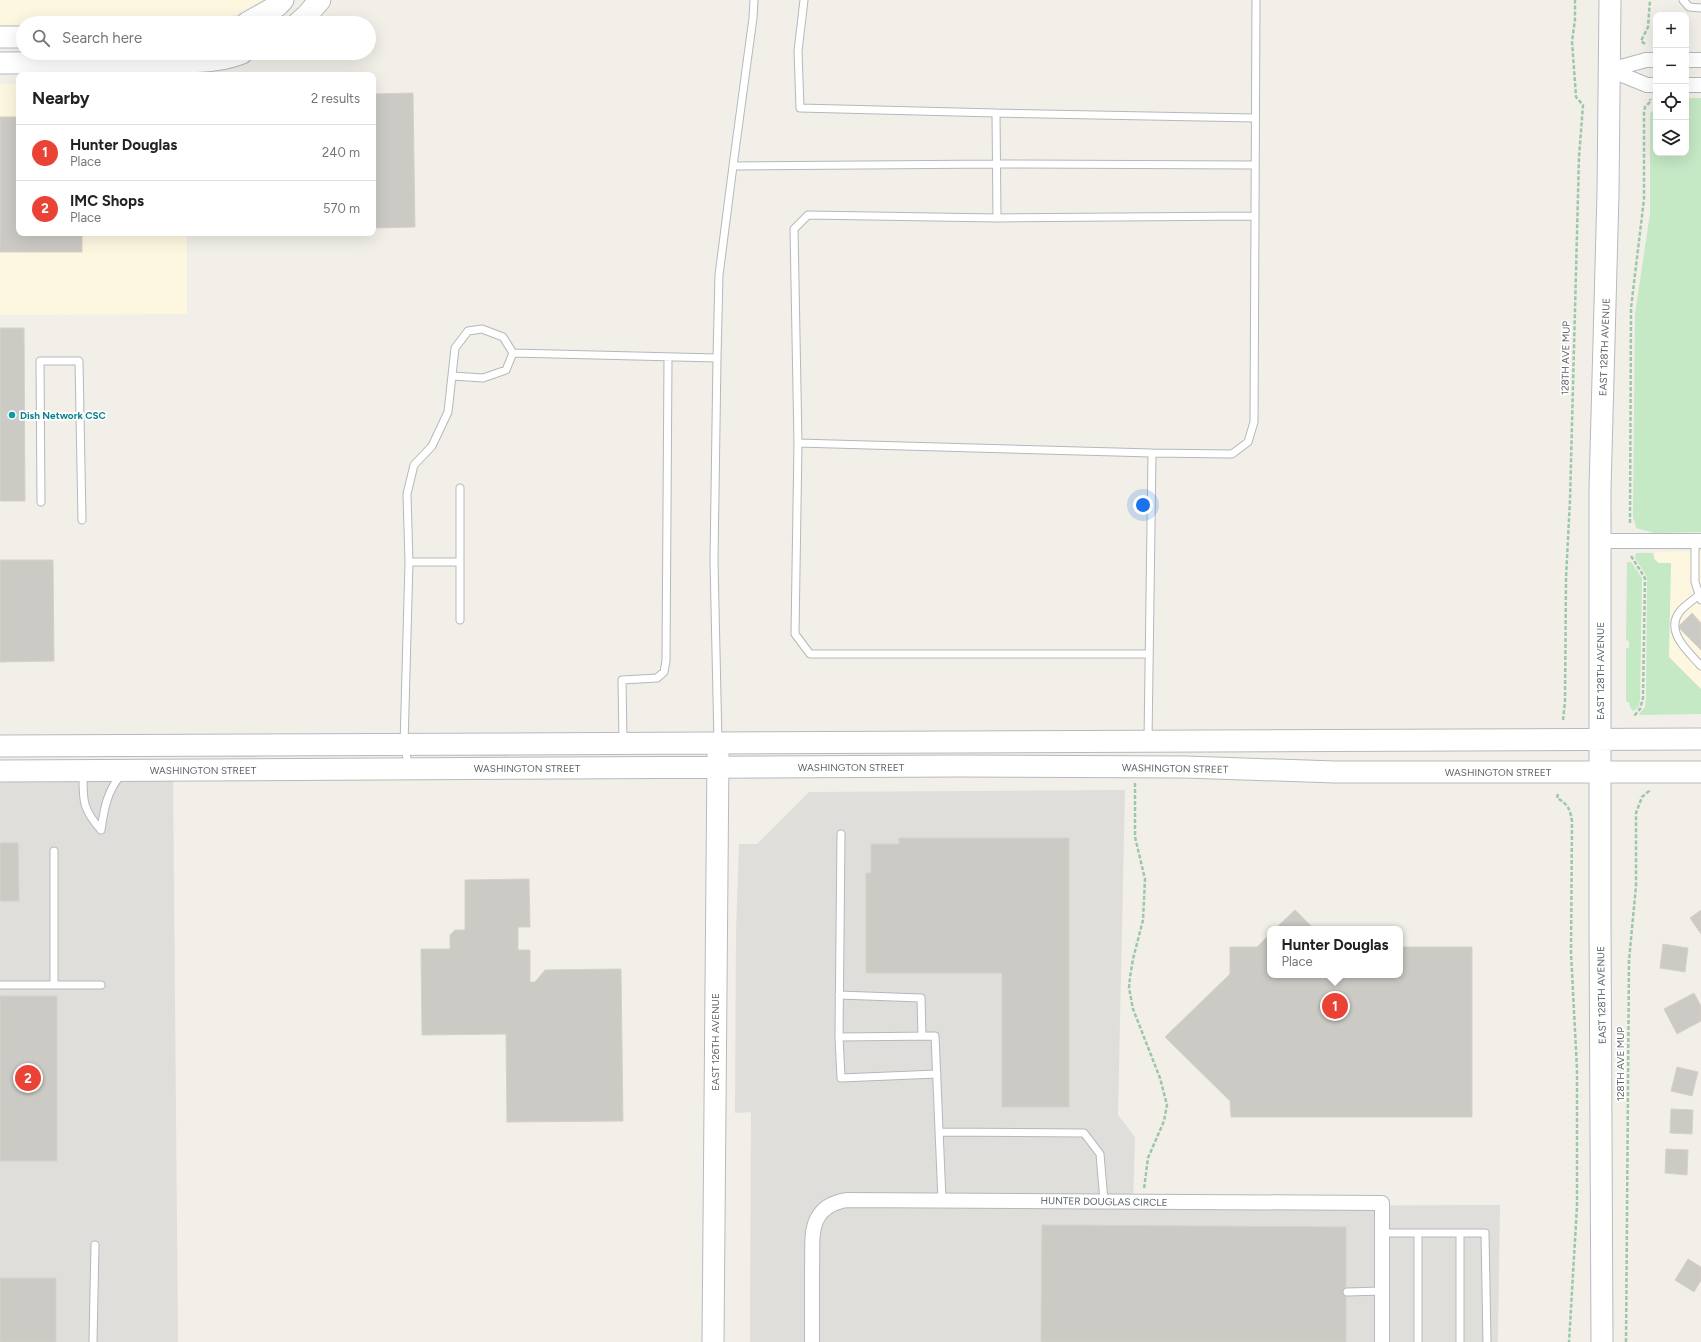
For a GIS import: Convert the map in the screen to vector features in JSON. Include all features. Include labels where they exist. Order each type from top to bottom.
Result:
[{"type":"main road","points":[[261,16],[277,6],[283,0]]},
{"type":"main road","name":"EAST 128TH AVENUE","points":[[1602,1342],[1600,541],[1601,436],[1608,193],[1610,0]]},
{"type":"main road","points":[[306,16],[315,2]]},
{"type":"main road","points":[[0,37],[16,37]]},
{"type":"main road","points":[[0,63],[181,62],[191,60]]},
{"type":"main road","points":[[0,746],[1701,739]]},
{"type":"main road","name":"EAST 126TH AVENUE","points":[[713,1342],[715,949],[718,743]]},
{"type":"main road","points":[[82,746],[83,770]]},
{"type":"main road","name":"WASHINGTON STREET","points":[[0,771],[1186,767],[1335,772],[1701,772]]},
{"type":"street","points":[[1610,70],[1646,60],[1653,60]]},
{"type":"street","points":[[1689,60],[1701,60]]},
{"type":"street","points":[[1610,70],[1647,84],[1653,85]]},
{"type":"street","points":[[1689,85],[1701,85]]},
{"type":"street","points":[[1600,541],[1698,541]]},
{"type":"street","name":"HUNTER DOUGLAS CIRCLE","points":[[812,1342],[813,1237],[816,1221],[828,1206],[846,1200],[1382,1203],[1382,1342]]},
{"type":"lane","points":[[718,743],[714,561],[719,275],[754,18],[754,0]]},
{"type":"lane","points":[[804,0],[798,51],[800,108],[1255,118]]},
{"type":"lane","points":[[798,443],[1232,454],[1248,442],[1254,422],[1256,0]]},
{"type":"lane","points":[[1683,0],[1688,7],[1701,8]]},
{"type":"lane","points":[[996,113],[997,218]]},
{"type":"lane","points":[[733,166],[996,164],[1255,165]]},
{"type":"lane","points":[[1149,654],[810,654],[795,634],[798,443],[794,229],[808,215],[997,218],[1255,216]]},
{"type":"lane","points":[[409,769],[404,745],[409,562],[407,494],[414,465],[432,446],[448,412],[455,348],[468,331],[482,329],[503,337],[513,353]]},
{"type":"lane","points":[[513,353],[668,358],[717,358]]},
{"type":"lane","points":[[452,376],[483,378],[506,370],[513,353]]},
{"type":"lane","points":[[623,744],[622,680],[657,678],[664,672],[666,661],[668,358]]},
{"type":"lane","points":[[41,502],[40,361],[79,361],[82,520]]},
{"type":"lane","points":[[1148,741],[1152,453]]},
{"type":"lane","points":[[460,488],[460,620]]},
{"type":"lane","points":[[1698,541],[1698,560],[1695,582],[1700,598],[1681,610],[1675,620],[1676,638],[1701,666]]},
{"type":"lane","points":[[409,562],[460,562]]},
{"type":"lane","points":[[83,770],[83,792],[86,809],[88,816],[100,830],[107,797],[115,782],[125,770]]},
{"type":"lane","points":[[841,834],[839,995],[841,1078],[937,1074]]},
{"type":"lane","points":[[54,851],[54,985]]},
{"type":"lane","points":[[0,985],[100,985]]},
{"type":"lane","points":[[839,995],[921,998],[922,1036]]},
{"type":"lane","points":[[839,1037],[935,1036],[942,1200]]},
{"type":"lane","points":[[939,1132],[1084,1133],[1100,1154],[1104,1201]]},
{"type":"lane","points":[[1382,1233],[1485,1233],[1487,1342]]},
{"type":"lane","points":[[1418,1233],[1418,1342]]},
{"type":"lane","points":[[1460,1233],[1460,1342]]},
{"type":"lane","points":[[93,1342],[95,1245]]},
{"type":"lane","points":[[1347,1292],[1382,1291]]},
{"type":"path","name":"128TH AVE MUP","points":[[1563,720],[1565,702],[1566,578],[1570,500],[1578,157],[1583,105],[1576,97],[1572,40],[1575,20],[1575,0]]},
{"type":"path","points":[[1645,44],[1641,40],[1648,27],[1650,0]]},
{"type":"path","points":[[1630,523],[1631,308],[1644,198],[1644,113],[1645,107],[1651,101],[1650,99]]},
{"type":"path","points":[[1631,556],[1645,578],[1643,698],[1640,709],[1634,716]]},
{"type":"path","points":[[1135,783],[1135,837],[1145,879],[1144,908],[1132,959],[1129,988],[1132,1009],[1160,1078],[1167,1105],[1164,1121],[1148,1158],[1144,1190]]},
{"type":"path","name":"128TH AVE MUP","points":[[1626,1342],[1629,960],[1636,886],[1636,813],[1642,798],[1649,791]]},
{"type":"path","points":[[1558,794],[1557,798],[1565,802],[1570,809],[1573,833],[1571,848],[1571,953],[1577,1069],[1577,1206],[1569,1342]]},
{"type":"shaded area","points":[[0,0],[263,0],[230,16],[16,16],[16,25],[0,25]]},
{"type":"shaded area","points":[[0,84],[16,84],[16,236],[187,236],[187,314],[0,315]]},
{"type":"shaded area","points":[[1701,551],[1701,713],[1655,681],[1655,552]]},
{"type":"shaded area","points":[[173,770],[178,1342],[0,1342],[0,771]]},
{"type":"shaded area","points":[[1125,790],[1118,1115],[1135,1137],[1133,1206],[1500,1205],[1498,1342],[750,1342],[751,1112],[735,1113],[736,930],[739,844],[757,844],[809,792]]},
{"type":"green space","points":[[1689,98],[1701,98],[1701,532],[1654,533],[1636,528],[1633,518],[1635,314],[1650,214],[1650,113],[1653,111],[1653,156],[1689,156]]},
{"type":"green space","points":[[1636,553],[1653,553],[1654,559],[1659,563],[1671,563],[1669,657],[1701,689],[1701,714],[1639,714],[1645,707],[1646,700],[1647,577],[1635,558]]},
{"type":"green space","points":[[1627,562],[1631,562],[1642,578],[1640,701],[1638,708],[1633,711],[1629,702],[1626,702],[1626,648],[1629,648],[1629,641],[1626,640]]},
{"type":"building","points":[[413,93],[415,227],[376,228],[376,94]]},
{"type":"building","points":[[0,117],[16,117],[16,236],[82,236],[82,252],[0,252]]},
{"type":"building","name":"Dish Network CSC","points":[[0,328],[24,328],[25,501],[0,501]]},
{"type":"building","points":[[0,560],[53,560],[54,661],[0,662]]},
{"type":"building","points":[[1692,613],[1701,623],[1701,650],[1678,627]]},
{"type":"building","points":[[899,838],[1069,838],[1069,1107],[1002,1107],[1002,973],[866,973],[866,873],[871,873],[871,844],[899,844]]},
{"type":"building","points":[[0,843],[18,843],[19,901],[0,901]]},
{"type":"building","points":[[529,879],[530,927],[518,927],[518,950],[530,950],[530,982],[535,982],[545,970],[621,969],[623,1121],[507,1122],[506,1034],[422,1035],[421,949],[450,949],[450,935],[455,930],[465,930],[465,880]]},
{"type":"building","points":[[1295,910],[1311,926],[1278,926]]},
{"type":"building","points":[[1701,910],[1701,934],[1690,918]]},
{"type":"building","points":[[1267,937],[1267,978],[1403,978],[1403,947],[1472,947],[1472,1117],[1231,1117],[1230,1101],[1165,1037],[1230,974],[1230,947],[1257,947]]},
{"type":"building","points":[[1663,944],[1688,948],[1685,972],[1660,968]]},
{"type":"building","points":[[1694,993],[1701,1006],[1701,1021],[1677,1034],[1664,1009]]},
{"type":"building","points":[[0,996],[57,996],[57,1161],[0,1161]]},
{"type":"building","points":[[1677,1067],[1698,1072],[1692,1096],[1671,1091]]},
{"type":"building","points":[[1671,1109],[1693,1110],[1692,1134],[1670,1133]]},
{"type":"building","points":[[1666,1149],[1688,1150],[1687,1175],[1665,1173]]},
{"type":"building","points":[[1042,1225],[1346,1227],[1346,1342],[1041,1342]]},
{"type":"building","points":[[1688,1259],[1701,1267],[1701,1280],[1694,1292],[1675,1280]]},
{"type":"building","points":[[0,1278],[56,1278],[56,1342],[0,1342]]},
{"type":"place","name":"Dish Network CSC","points":[[12,415]]},
{"type":"place","name":"Hunter Douglas","points":[[1335,1006]]},
{"type":"place","name":"IMC Shops","points":[[28,1078]]}]
